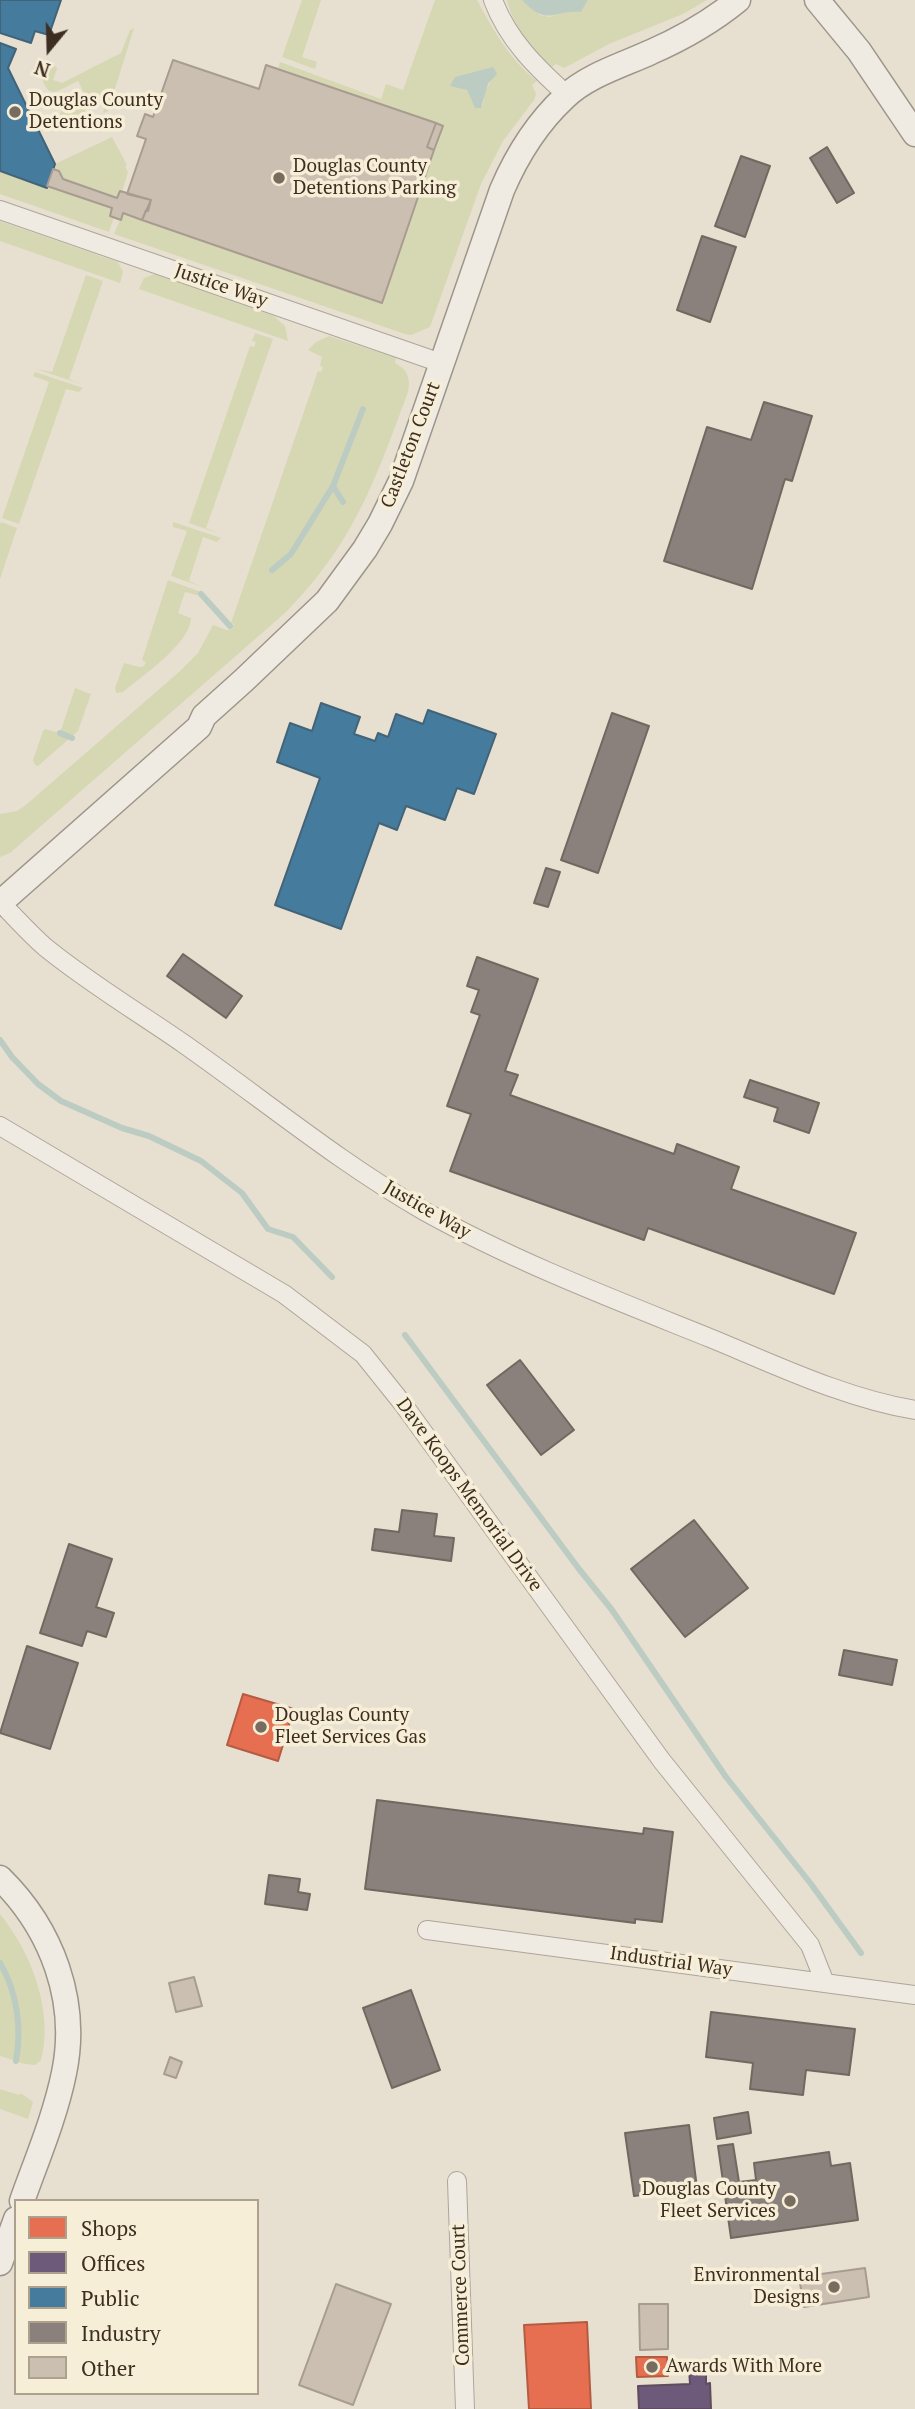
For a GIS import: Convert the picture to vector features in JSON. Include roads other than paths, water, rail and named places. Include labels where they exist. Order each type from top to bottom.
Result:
[{"type":"street","points":[[493,0],[501,19],[528,59],[566,95]]},
{"type":"street","name":"Castleton Court","points":[[0,902],[199,727],[204,716],[327,601],[365,549],[390,504],[502,190],[515,160],[528,140],[566,95],[592,79],[686,36],[738,0]]},
{"type":"street","points":[[817,0],[859,51],[915,134]]},
{"type":"street","name":"Justice Way","points":[[0,210],[441,362]]},
{"type":"street","name":"Justice Way","points":[[0,902],[33,936],[68,964],[359,1170],[423,1210],[486,1244],[573,1283],[799,1374],[861,1397],[915,1410]]},
{"type":"street","name":"Dave Koops Memorial Drive","points":[[0,1126],[284,1294],[363,1354],[403,1404],[663,1761],[810,1945],[825,1983]]},
{"type":"street","points":[[0,1878],[31,1914],[51,1951],[63,1987],[68,2023],[67,2058],[59,2096],[23,2199]]},
{"type":"street","name":"Industrial Way","points":[[427,1930],[915,1995]]},
{"type":"street","name":"Commerce Court","points":[[457,2181],[464,2409]]},
{"type":"street","points":[[0,2263],[14,2224]]},
{"type":"waterway","points":[[343,502],[333,486],[363,409]]},
{"type":"waterway","points":[[272,570],[291,554],[333,486]]},
{"type":"waterway","points":[[201,594],[230,626]]},
{"type":"waterway","points":[[60,733],[72,738]]},
{"type":"waterway","points":[[0,1040],[38,1084],[61,1101],[122,1128],[149,1136],[201,1161],[242,1193],[268,1229],[293,1237],[332,1277]]},
{"type":"waterway","points":[[405,1335],[612,1610],[726,1777],[811,1884],[861,1953]]},
{"type":"waterway","points":[[0,1963],[11,1986],[17,2010],[16,2061]]},
{"type":"place","name":"Douglas County Detentions","points":[[15,112]]},
{"type":"place","name":"Douglas County Detentions Parking","points":[[279,178]]},
{"type":"place","name":"Douglas County Fleet Services Gas","points":[[261,1727]]},
{"type":"place","name":"Douglas County Fleet Services","points":[[790,2201]]},
{"type":"place","name":"Environmental Designs","points":[[834,2287]]},
{"type":"place","name":"Awards With More","points":[[652,2367]]}]
